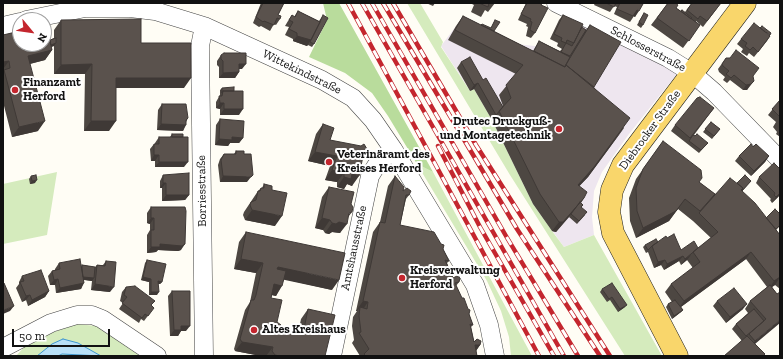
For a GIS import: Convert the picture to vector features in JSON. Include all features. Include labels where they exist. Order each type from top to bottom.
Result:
[{"type":"main road","name":"Diebrocker Straße","points":[[677,356],[613,233],[609,212],[612,190],[623,165],[745,3]]},
{"type":"street","name":"Schlosserstraße","points":[[556,3],[668,58],[692,73],[714,92],[780,160]]},
{"type":"street","name":"Wittekindstraße","points":[[52,13],[85,5],[144,9],[170,14],[204,26],[322,80],[341,91],[361,106],[393,149],[475,285],[489,325],[492,351]]},
{"type":"street","name":"Borriesstraße","points":[[204,26],[200,46],[204,356]]},
{"type":"street","name":"Amtshausstraße","points":[[332,356],[370,176],[376,166],[393,149]]},
{"type":"street","points":[[3,348],[51,323],[77,315],[92,315],[102,318],[157,356]]},
{"type":"shaded area","points":[[583,25],[680,70],[629,134],[602,172],[594,191],[592,217],[594,235],[564,247],[533,204],[492,120],[474,89],[470,91],[441,46],[456,26],[489,41],[535,46],[557,57]]},
{"type":"green space","points":[[323,3],[339,3],[433,172],[417,164],[388,116],[372,93],[345,73],[309,57],[327,20]]},
{"type":"green space","points":[[407,3],[420,3],[443,42],[441,47],[470,91],[474,89],[492,120],[533,204],[552,231],[564,247],[594,235],[662,356],[625,356],[510,175]]},
{"type":"green space","points":[[417,164],[433,172],[532,356],[511,356],[509,337],[501,311],[487,281]]},
{"type":"green space","points":[[57,172],[47,235],[3,244],[3,184]]},
{"type":"green space","points":[[76,324],[97,326],[141,356],[16,356],[27,344],[48,334]]},
{"type":"water","points":[[63,339],[78,343],[101,356],[62,354],[58,356],[37,356],[52,344]]},
{"type":"building","points":[[263,3],[284,3],[278,15],[281,16],[280,19],[277,18],[274,25],[264,21],[263,22],[256,17]]},
{"type":"building","points":[[479,3],[489,3],[488,7]]},
{"type":"building","points":[[527,3],[542,3],[541,5],[548,8],[535,33],[530,30],[532,22],[530,21],[531,19],[521,14]]},
{"type":"building","points":[[606,3],[616,3],[614,7]]},
{"type":"building","points":[[620,3],[643,4],[639,11],[637,10],[633,16],[617,9]]},
{"type":"building","points":[[668,3],[675,3],[678,5],[676,8],[700,25],[689,41],[657,18]]},
{"type":"building","points":[[692,3],[721,3],[707,21],[700,16],[698,19],[687,10]]},
{"type":"building","points":[[682,10],[692,18],[691,19],[681,11]]},
{"type":"building","points":[[298,11],[320,22],[311,40],[297,36],[297,33],[289,29],[293,22],[289,20],[292,15],[295,17]]},
{"type":"building","points":[[644,13],[648,15],[643,25],[639,22]]},
{"type":"building","points":[[323,15],[328,18],[314,44],[310,42]]},
{"type":"building","points":[[563,15],[583,24],[574,43],[567,40],[566,43],[561,41],[562,38],[554,34]]},
{"type":"building","name":"Drutec Druckguß- und Montagetechnik","points":[[463,16],[565,67],[566,65],[630,118],[594,167],[578,185],[587,192],[584,198],[563,222],[559,222],[540,194],[499,111],[511,98],[506,85],[523,65],[455,30]]},
{"type":"building","points":[[141,19],[141,43],[191,43],[191,78],[116,78],[116,121],[91,121],[92,64],[61,65],[61,20]]},
{"type":"building","points":[[495,20],[500,22],[494,31],[481,25],[482,24],[491,28]]},
{"type":"building","points":[[754,23],[770,36],[758,52],[753,47],[750,50],[745,46],[747,43],[741,39]]},
{"type":"building","points":[[590,25],[621,42],[594,87],[566,65],[565,66]]},
{"type":"building","points":[[762,26],[771,33],[770,35],[760,28]]},
{"type":"building","points":[[582,27],[586,30],[570,56],[561,52],[566,43],[572,46]]},
{"type":"building","points":[[12,33],[12,52],[44,52],[28,56],[45,121],[19,127],[4,70],[10,68],[9,61],[3,62],[3,35]]},
{"type":"building","points":[[56,38],[56,43],[52,45],[52,39]]},
{"type":"building","points":[[539,41],[570,57],[565,67],[534,51]]},
{"type":"building","points":[[736,50],[759,68],[753,76],[754,81],[751,84],[746,85],[734,75],[731,78],[726,74],[729,71],[722,64],[726,58],[730,58]]},
{"type":"building","points":[[224,53],[246,53],[246,64],[239,64],[239,72],[223,73],[223,61],[221,59],[221,55]]},
{"type":"building","points":[[470,57],[483,80],[486,78],[503,107],[496,115],[478,83],[474,85],[461,62]]},
{"type":"building","points":[[234,87],[234,91],[223,91],[222,93],[222,88]]},
{"type":"building","points":[[223,91],[243,91],[243,109],[224,109],[224,103],[220,103],[219,96],[222,96]]},
{"type":"building","points":[[700,97],[714,108],[690,138],[675,125],[697,98]]},
{"type":"building","points":[[780,100],[780,117],[772,109]]},
{"type":"building","points":[[162,104],[186,104],[188,118],[186,120],[186,125],[161,124]]},
{"type":"building","points":[[220,119],[244,121],[243,138],[232,137],[232,140],[219,139]]},
{"type":"building","points":[[711,122],[720,129],[714,136],[705,129]]},
{"type":"building","points":[[323,124],[334,128],[330,140],[361,146],[364,144],[367,149],[364,151],[359,176],[352,174],[351,179],[344,177],[344,173],[332,170],[337,156],[315,152]]},
{"type":"building","points":[[172,134],[183,134],[183,137],[172,137]]},
{"type":"building","points":[[697,134],[708,143],[701,150],[689,141],[693,135],[695,136]]},
{"type":"building","points":[[159,137],[188,137],[188,162],[159,162],[159,155],[154,155],[154,144],[159,144]]},
{"type":"building","points":[[663,141],[701,170],[702,178],[699,182],[715,194],[700,211],[685,199],[676,211],[643,228],[637,211],[636,188],[643,169]]},
{"type":"building","points":[[751,144],[753,147],[756,144],[769,156],[754,171],[739,156]]},
{"type":"building","points":[[236,151],[244,151],[244,154],[251,154],[253,175],[251,177],[223,176],[221,160],[224,154],[236,154]]},
{"type":"building","points":[[774,163],[780,169],[780,193],[776,197],[774,195],[775,193],[759,177]]},
{"type":"building","points":[[189,173],[189,195],[166,195],[166,183],[163,183],[163,175]]},
{"type":"building","points":[[36,175],[37,180],[32,181],[31,176]]},
{"type":"building","points":[[745,175],[751,181],[742,191],[743,188],[737,183]]},
{"type":"building","name":"Kreisverwaltung Herford","points":[[395,176],[404,187],[403,191],[407,188],[411,191],[409,195],[406,195],[400,225],[434,232],[441,244],[444,245],[443,249],[449,261],[445,260],[453,278],[457,276],[460,278],[459,282],[455,283],[462,298],[464,298],[468,309],[470,310],[469,314],[473,325],[470,324],[474,342],[477,339],[481,341],[480,345],[475,345],[477,356],[366,356],[364,354],[369,349],[359,333],[361,332],[359,316],[360,307],[367,309],[368,302],[363,301],[380,222],[385,223]]},
{"type":"building","points":[[730,178],[743,188],[741,190],[755,203],[780,235],[780,277],[774,281],[751,252],[684,301],[671,284],[700,262],[693,252],[718,232],[699,213]]},
{"type":"building","points":[[264,184],[272,186],[272,190],[287,193],[282,216],[252,210],[250,205],[251,202],[256,200],[258,191],[260,191],[261,188],[264,188]]},
{"type":"building","points":[[329,187],[354,192],[351,204],[353,207],[352,212],[349,213],[347,224],[339,222],[336,224],[332,223],[330,220],[322,218]]},
{"type":"building","points":[[580,202],[583,205],[581,207],[587,212],[579,221],[571,214]]},
{"type":"building","points":[[151,207],[185,207],[185,244],[182,246],[160,244],[160,247],[151,247],[151,230],[154,230],[154,218],[151,218]]},
{"type":"building","points":[[775,209],[780,214],[780,225],[776,229],[766,218]]},
{"type":"building","points":[[246,232],[345,253],[339,280],[278,267],[277,269],[286,271],[282,286],[274,284],[271,298],[282,300],[277,322],[281,325],[280,329],[303,334],[308,309],[335,315],[325,356],[275,355],[272,351],[273,347],[242,342],[240,339],[251,300],[254,300],[256,295],[263,263],[241,259]]},
{"type":"building","points":[[674,234],[681,250],[694,241],[698,248],[685,259],[683,256],[667,264],[665,260],[658,262],[652,246],[666,236],[667,238]]},
{"type":"building","points":[[656,239],[658,242],[648,250],[645,245]]},
{"type":"building","points":[[80,259],[84,283],[60,288],[58,279],[54,280],[52,271],[60,269],[59,263]]},
{"type":"building","points":[[147,260],[166,264],[162,282],[158,281],[159,292],[151,292],[151,279],[143,277]]},
{"type":"building","points":[[106,261],[116,262],[114,287],[95,284],[97,265],[105,266]]},
{"type":"building","points":[[82,265],[95,267],[94,278],[83,277]]},
{"type":"building","points":[[41,270],[49,291],[32,300],[30,295],[26,296],[20,282],[24,281],[22,276]]},
{"type":"building","points":[[3,283],[14,306],[3,311]]},
{"type":"building","points":[[612,283],[627,305],[620,309],[612,297],[609,299],[602,289]]},
{"type":"building","points":[[770,285],[777,294],[780,292],[780,320],[755,341],[749,334],[766,319],[750,301]]},
{"type":"building","points":[[135,286],[155,301],[151,305],[154,308],[148,316],[145,314],[142,318],[122,303],[127,297],[124,295],[126,287]]},
{"type":"building","points":[[734,288],[747,304],[730,317],[717,301]]},
{"type":"building","points":[[172,291],[190,291],[190,326],[181,326],[181,330],[174,330]]},
{"type":"building","points":[[675,300],[683,310],[674,316],[668,304]]},
{"type":"building","points":[[754,309],[764,321],[746,336],[736,324]]},
{"type":"building","points":[[747,336],[765,354],[763,356],[724,356]]},
{"type":"railway","points":[[348,3],[539,356]]},
{"type":"railway","points":[[362,3],[564,356]]},
{"type":"railway","points":[[372,3],[506,236],[578,356]]},
{"type":"railway","points":[[383,3],[517,229],[600,356]]},
{"type":"railway","points":[[393,3],[476,145],[610,356]]},
{"type":"railway","points":[[438,146],[480,227],[554,356]]},
{"type":"place","name":"Finanzamt Herford","points":[[15,90]]},
{"type":"place","name":"Drutec Druckguß- und Montagetechnik","points":[[559,129]]},
{"type":"place","name":"Veterinäramt des Kreises Herford","points":[[329,162]]},
{"type":"place","name":"Kreisverwaltung Herford","points":[[402,278]]},
{"type":"place","name":"Altes Kreishaus","points":[[254,330]]}]
